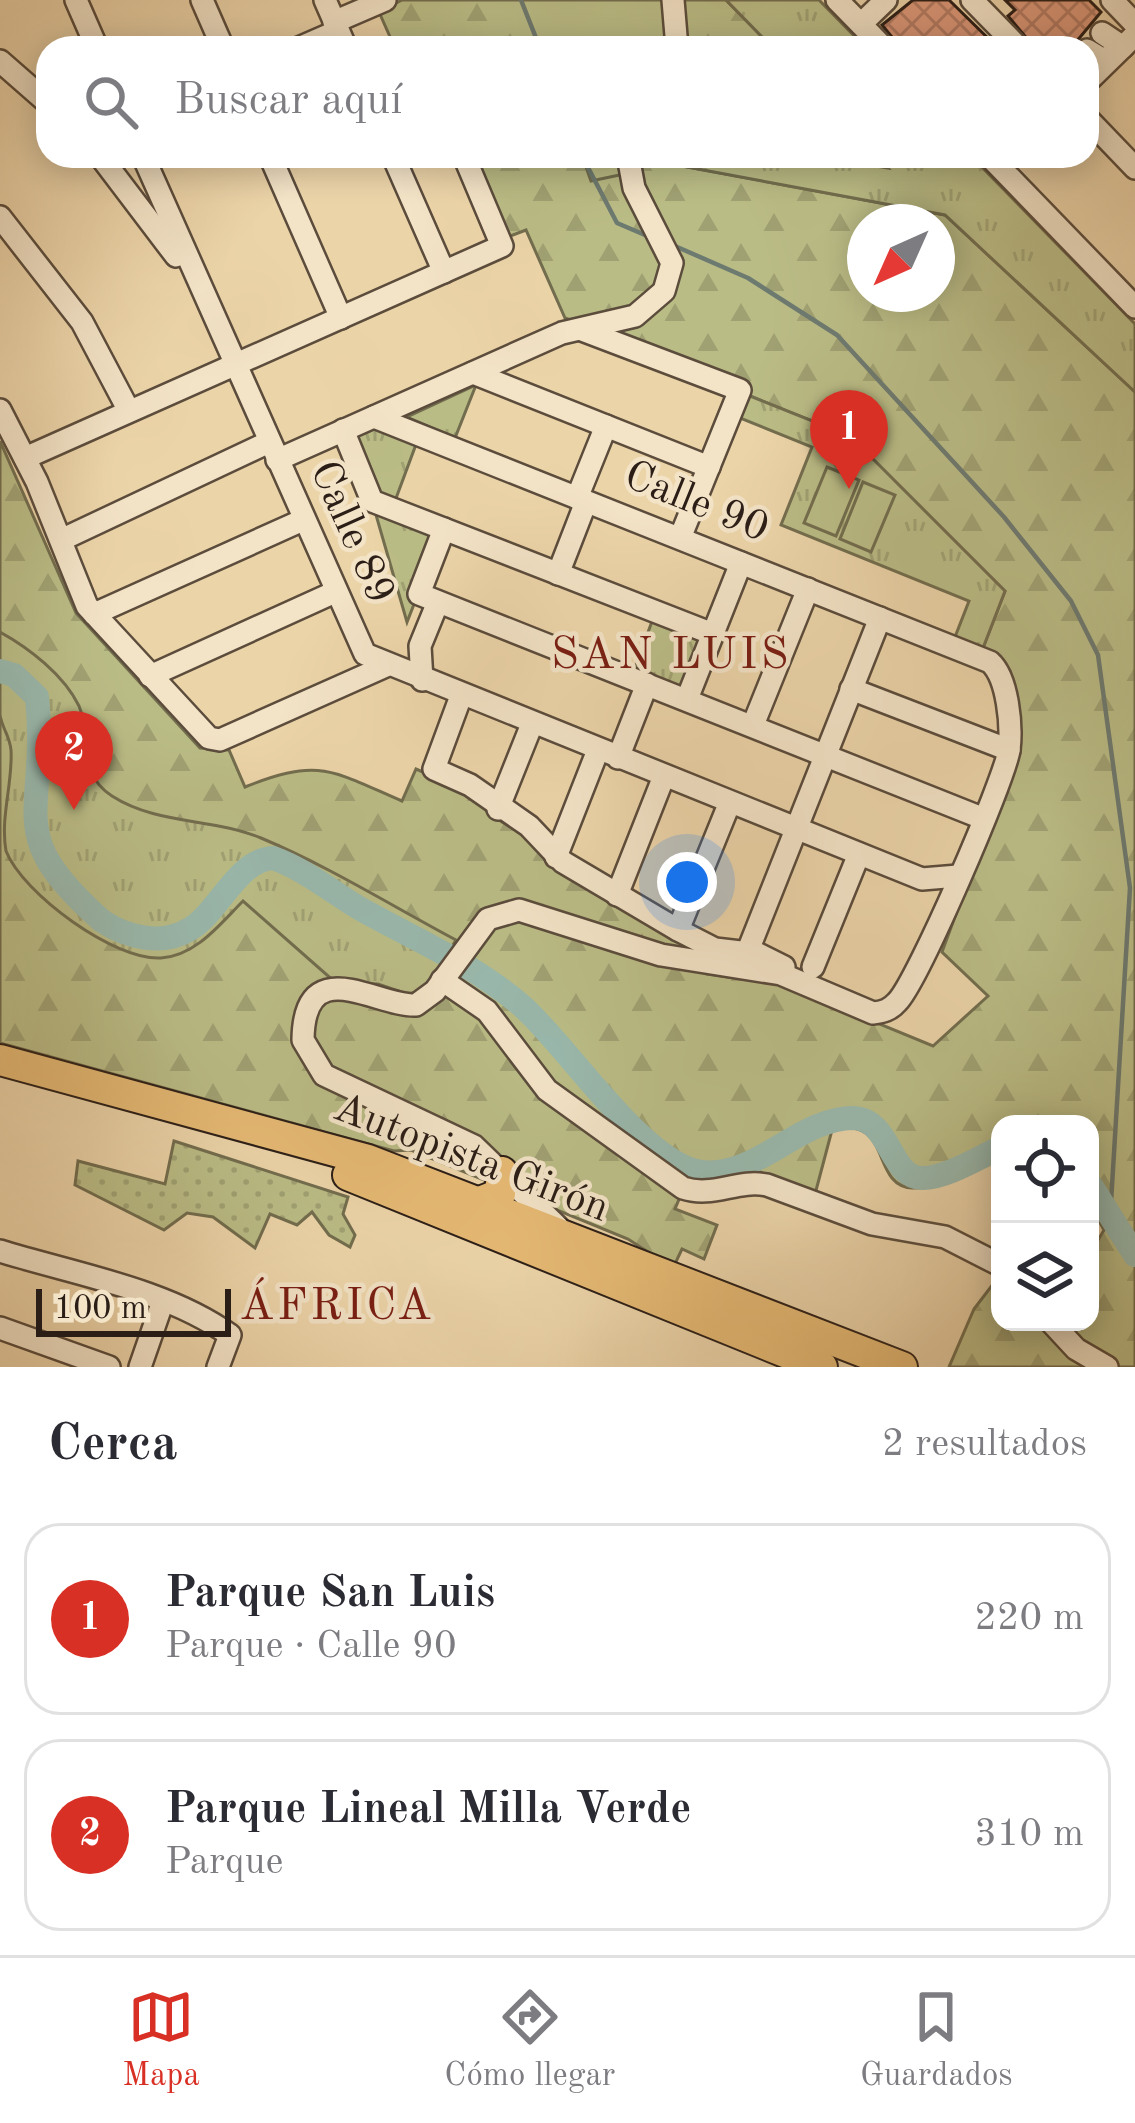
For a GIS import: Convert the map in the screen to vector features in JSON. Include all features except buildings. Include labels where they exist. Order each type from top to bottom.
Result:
[{"type":"highway","name":"Autopista Girón","points":[[0,1060],[334,1149],[902,1367]]},
{"type":"highway","name":"Autopista Girón","points":[[0,1081],[316,1165],[822,1367]]},
{"type":"highway","points":[[480,1202],[500,1194],[502,1172]]},
{"type":"street","points":[[76,0],[92,36]]},
{"type":"street","points":[[202,0],[218,36]]},
{"type":"street","points":[[325,0],[339,34],[385,0]]},
{"type":"street","points":[[673,0],[676,36]]},
{"type":"street","points":[[837,0],[872,36]]},
{"type":"street","points":[[861,24],[886,0]]},
{"type":"street","points":[[972,0],[1007,36]]},
{"type":"street","points":[[1112,0],[1135,24]]},
{"type":"street","points":[[1099,70],[1124,46]]},
{"type":"street","points":[[0,61],[36,92]]},
{"type":"street","points":[[1099,130],[1135,168]]},
{"type":"street","points":[[109,168],[173,251],[216,323]]},
{"type":"street","name":"Calle 89","points":[[148,168],[361,649],[386,666],[922,879],[958,876]]},
{"type":"street","points":[[275,168],[341,318]]},
{"type":"street","points":[[398,168],[444,272]]},
{"type":"street","points":[[25,458],[502,246],[469,168]]},
{"type":"street","points":[[61,540],[273,451],[343,430],[578,329],[635,316],[664,291],[672,263],[634,188],[630,168]]},
{"type":"street","points":[[1006,168],[1135,307]]},
{"type":"street","points":[[0,218],[82,322],[129,411]]},
{"type":"street","points":[[635,316],[632,336],[640,352]]},
{"type":"street","points":[[578,329],[740,390],[680,538]]},
{"type":"street","points":[[473,373],[709,467]]},
{"type":"street","points":[[0,410],[61,540],[77,587],[94,614],[203,733],[220,740],[386,666]]},
{"type":"street","name":"Calle 90","points":[[374,417],[990,662],[1004,682],[1009,750]]},
{"type":"street","points":[[558,574],[606,426]]},
{"type":"street","points":[[343,430],[372,501],[713,634]]},
{"type":"street","points":[[94,614],[304,520]]},
{"type":"street","points":[[422,680],[420,646],[444,529]]},
{"type":"street","points":[[687,699],[741,563]]},
{"type":"street","points":[[753,725],[808,590]]},
{"type":"street","points":[[150,676],[335,592]]},
{"type":"street","points":[[428,598],[982,818]]},
{"type":"street","points":[[747,952],[880,618]]},
{"type":"street","points":[[556,857],[647,684]]},
{"type":"street","points":[[588,1248],[456,1135],[337,1083],[308,1056],[303,1029],[324,994],[351,987],[416,1005],[488,919],[519,910],[661,956],[790,978],[862,1010],[888,1010],[907,990],[940,922],[1009,750],[851,689]]},
{"type":"street","points":[[461,696],[434,769],[470,785],[498,809],[529,826],[556,857],[617,895],[715,949],[747,952],[779,963],[790,978]]},
{"type":"street","points":[[498,809],[532,724]]},
{"type":"street","points":[[617,895],[664,776]]},
{"type":"street","points":[[678,930],[730,802]]},
{"type":"street","points":[[813,967],[859,854]]},
{"type":"street","points":[[922,879],[937,898],[940,922]]},
{"type":"street","points":[[451,967],[547,1090],[683,1188],[710,1193],[752,1183],[767,1185],[872,1223],[945,1237],[991,1260]]},
{"type":"street","points":[[502,1172],[542,1252]]},
{"type":"street","points":[[0,1251],[163,1301],[230,1335],[218,1367]]},
{"type":"street","points":[[140,1367],[163,1301]]},
{"type":"street","points":[[0,1328],[81,1361],[109,1367]]},
{"type":"street","points":[[1059,1331],[1076,1349],[1107,1367]]},
{"type":"green space","points":[[402,0],[726,0],[761,36],[390,36],[379,12]]},
{"type":"green space","points":[[521,0],[673,0],[676,36],[535,36]]},
{"type":"green space","points":[[726,0],[819,0],[854,36],[761,36]]},
{"type":"green space","points":[[475,168],[692,168],[886,204],[847,204],[847,312],[955,312],[955,224],[1135,392],[1135,1367],[949,1367],[974,1309],[991,1287],[991,1331],[1099,1331],[1099,1239],[1104,1230],[1099,1221],[1099,1115],[991,1115],[991,1159],[922,1188],[899,1184],[873,1141],[851,1128],[832,1130],[814,1198],[754,1169],[715,1187],[687,1180],[675,1209],[717,1225],[704,1259],[682,1249],[673,1268],[628,1239],[411,1150],[394,1151],[0,1043],[0,441],[76,613],[200,748],[229,750],[245,787],[291,772],[325,771],[402,801],[416,769],[463,789],[499,820],[709,955],[707,974],[785,985],[933,1046],[988,996],[942,952],[1017,748],[1010,671],[983,648],[1005,591],[867,454],[820,424],[745,394],[747,386],[565,318],[526,230],[505,238]]},
{"type":"green space","points":[[586,168],[629,168],[629,173],[591,181]]},
{"type":"green space","points":[[692,168],[983,168],[1135,324],[1135,392],[955,224],[955,204],[886,204]]},
{"type":"green space","points":[[476,385],[455,438],[407,417]]},
{"type":"green space","points":[[745,394],[820,424],[867,453],[1005,591],[983,648],[955,637],[969,601],[781,525],[812,447],[735,416]]},
{"type":"green space","points":[[381,424],[418,439],[392,509],[372,501],[347,439]]},
{"type":"green space","points":[[827,467],[859,480],[836,536],[804,523]]},
{"type":"green space","points":[[863,482],[895,495],[871,552],[840,539]]},
{"type":"green space","points":[[374,508],[442,533],[407,622]]},
{"type":"green space","points":[[654,616],[709,638],[688,694],[633,673]]},
{"type":"green space","points":[[0,632],[45,663],[72,695],[83,718],[89,766],[112,796],[148,812],[261,838],[456,940],[425,990],[413,996],[378,984],[336,983],[243,901],[197,945],[161,958],[120,949],[50,905],[6,851],[11,750],[0,715]]},
{"type":"green space","points":[[174,1141],[348,1197],[343,1214],[355,1235],[350,1247],[329,1235],[312,1212],[297,1225],[270,1214],[255,1248],[213,1217],[187,1213],[164,1230],[75,1185],[78,1161],[165,1184]]},
{"type":"waterway","points":[[521,0],[535,36]]},
{"type":"waterway","points":[[588,168],[617,223],[652,238]]},
{"type":"waterway","points":[[668,243],[748,278],[837,335],[1004,517],[1071,601],[1098,655],[1130,888],[1110,1219]]},
{"type":"waterway","points":[[0,671],[14,675],[37,697],[36,820],[50,865],[112,927],[146,938],[180,934],[200,921],[249,868],[273,858],[504,991],[540,1024],[630,1126],[678,1164],[701,1172],[721,1172],[759,1158],[814,1127],[853,1118],[876,1128],[912,1176],[943,1174],[991,1152]]},
{"type":"waterway","points":[[1099,1198],[1135,1255]]},
{"type":"place","name":"Parque San Luis","points":[[849,489]]},
{"type":"place","name":"Parque Lineal Milla Verde","points":[[74,810]]},
{"type":"district","name":"SAN LUIS","points":[[671,656]]},
{"type":"district","name":"ÁFRICA","points":[[337,1307]]}]
